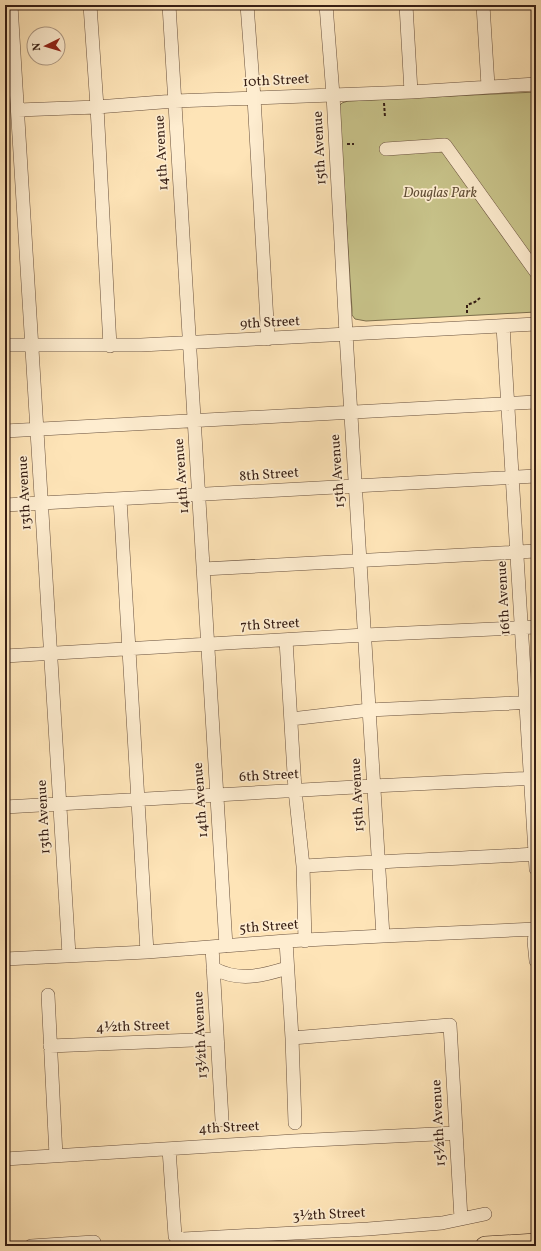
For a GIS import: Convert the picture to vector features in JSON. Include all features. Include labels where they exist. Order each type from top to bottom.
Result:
[{"type":"highway","points":[[490,1246],[536,1238]]},
{"type":"highway","points":[[490,1246],[536,1243]]},
{"type":"street","name":"13th Avenue","points":[[12,5],[69,955]]},
{"type":"street","points":[[90,5],[110,346]]},
{"type":"street","name":"14th Avenue","points":[[169,5],[226,946]]},
{"type":"street","points":[[247,5],[268,339]]},
{"type":"street","name":"15th Avenue","points":[[326,5],[333,95],[350,413],[383,936]]},
{"type":"street","points":[[406,5],[411,92]]},
{"type":"street","points":[[483,5],[488,86]]},
{"type":"street","name":"10th Street","points":[[18,110],[97,107],[175,100],[411,92],[536,84]]},
{"type":"street","points":[[386,150],[445,145],[536,272]]},
{"type":"street","name":"9th Street","points":[[5,345],[110,346],[189,343],[536,324]]},
{"type":"street","name":"16th Avenue","points":[[502,326],[522,628],[531,702],[536,869]]},
{"type":"street","points":[[5,431],[536,402]]},
{"type":"street","name":"8th Street","points":[[5,505],[536,476]]},
{"type":"street","points":[[120,499],[147,952]]},
{"type":"street","points":[[203,569],[360,562],[536,551]]},
{"type":"street","name":"7th Street","points":[[5,656],[365,634],[536,627]]},
{"type":"street","points":[[286,640],[295,790],[303,866],[305,940]]},
{"type":"street","points":[[291,719],[369,710],[531,702]]},
{"type":"street","name":"6th Street","points":[[5,807],[533,778]]},
{"type":"street","points":[[303,866],[535,854]]},
{"type":"street","points":[[536,930],[534,941],[536,961]]},
{"type":"street","name":"5th Street","points":[[5,959],[147,952],[286,941],[536,930]]},
{"type":"street","points":[[286,941],[292,1038],[295,1123]]},
{"type":"street","name":"13½th Avenue","points":[[212,947],[222,1120]]},
{"type":"street","points":[[213,968],[224,974],[238,977],[268,974],[287,968]]},
{"type":"street","points":[[48,995],[56,1156]]},
{"type":"street","name":"15½th Avenue","points":[[292,1038],[450,1025],[461,1219]]},
{"type":"street","name":"4½th Street","points":[[50,1046],[217,1039]]},
{"type":"street","name":"4th Street","points":[[5,1159],[293,1141],[456,1133]]},
{"type":"street","name":"3½th Street","points":[[169,1149],[175,1236],[182,1239],[368,1229],[442,1223],[485,1214]]},
{"type":"street","points":[[31,1246],[94,1242]]},
{"type":"path","points":[[384,102],[385,117]]},
{"type":"path","points":[[346,144],[354,144]]},
{"type":"path","points":[[467,314],[467,305],[480,298]]},
{"type":"green space","name":"Douglas Park","points":[[536,92],[536,312],[366,321],[355,319],[352,315],[339,106],[348,101]]}]
